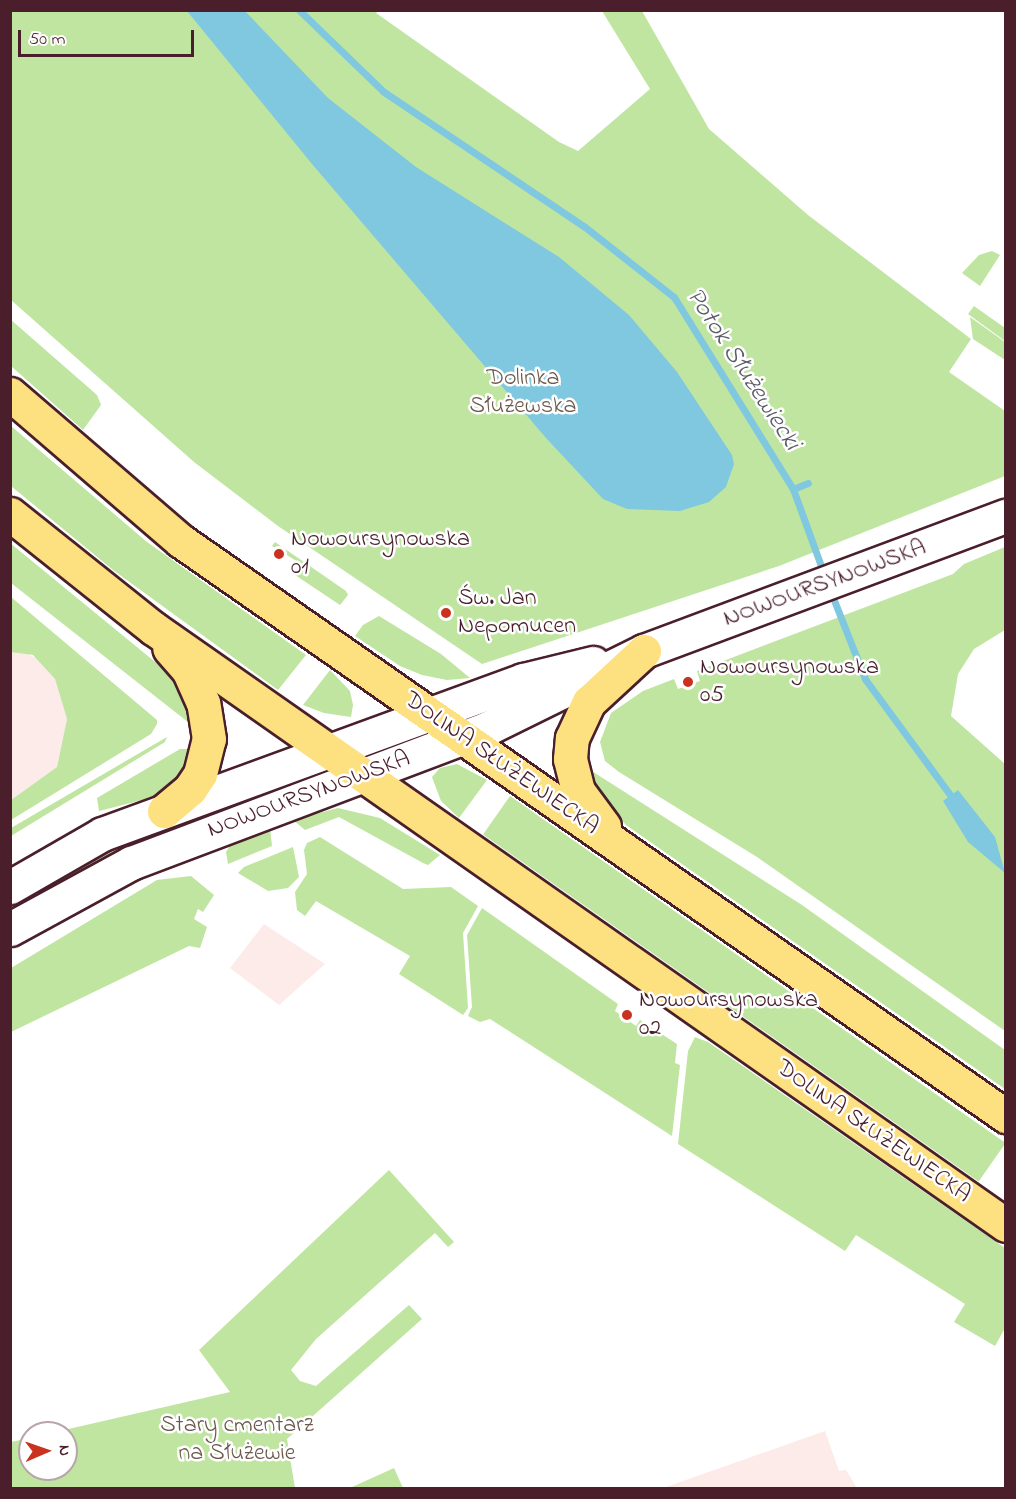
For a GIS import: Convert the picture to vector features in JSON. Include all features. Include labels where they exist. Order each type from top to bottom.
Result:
[{"type":"main road","name":"DOLINA SŁUŻEWIECKA","points":[[10,394],[181,541],[1005,1116]]},
{"type":"main road","name":"DOLINA SŁUŻEWIECKA","points":[[10,514],[153,628],[1005,1225]]},
{"type":"main road","points":[[153,628],[189,671],[203,703],[209,739],[200,774],[190,789],[164,810]]},
{"type":"main road","points":[[622,849],[578,791],[570,759],[571,748],[574,728],[589,702],[644,651]]},
{"type":"street","name":"NOWOURSYNOWSKA","points":[[10,888],[85,842],[164,810],[523,680],[644,651],[791,598],[1005,516]]},
{"type":"street","name":"NOWOURSYNOWSKA","points":[[10,929],[131,863],[463,738],[521,714],[644,651]]},
{"type":"shaded area","points":[[21,651],[36,658],[55,679],[67,719],[57,767],[11,800],[11,652]]},
{"type":"shaded area","points":[[264,924],[325,964],[279,1005],[230,968]]},
{"type":"shaded area","points":[[825,1431],[839,1471],[846,1470],[857,1488],[663,1488]]},
{"type":"green space","name":"Dolinka Służewska","points":[[10,11],[379,11],[376,13],[559,142],[578,151],[650,89],[602,11],[642,11],[709,129],[808,215],[971,339],[949,372],[1005,411],[1005,476],[779,566],[482,664],[278,526],[194,462],[11,300]]},
{"type":"green space","points":[[992,251],[1000,255],[980,286],[962,273],[979,255]]},
{"type":"green space","points":[[974,306],[1005,328],[1005,341],[968,314]]},
{"type":"green space","points":[[970,317],[1005,342],[1005,360],[973,339]]},
{"type":"green space","points":[[10,319],[97,395],[101,405],[83,430],[11,366]]},
{"type":"green space","points":[[11,426],[147,542],[306,655],[278,690],[113,570],[11,486]]},
{"type":"green space","points":[[275,542],[346,591],[348,595],[340,605],[295,575],[303,565],[272,546]]},
{"type":"green space","points":[[10,543],[182,684],[193,726],[11,583]]},
{"type":"green space","points":[[1005,547],[1005,630],[974,649],[958,674],[951,716],[1005,764],[1005,1031],[757,857],[619,772],[605,761],[600,742],[611,713],[643,691],[674,679],[678,689],[700,681],[697,671],[953,574],[964,564]]},
{"type":"green space","points":[[11,597],[157,720],[157,724],[151,734],[11,820],[11,800],[57,767],[67,719],[55,679],[33,655],[11,652]]},
{"type":"green space","points":[[379,616],[441,654],[470,678],[447,680],[422,675],[400,666],[355,636],[363,625]]},
{"type":"green space","points":[[330,670],[350,691],[353,705],[351,717],[324,713],[303,705]]},
{"type":"green space","points":[[167,737],[165,742],[11,836],[11,828]]},
{"type":"green space","points":[[180,749],[190,749],[185,777],[158,796],[99,811],[97,798]]},
{"type":"green space","points":[[457,764],[487,780],[459,818],[441,801],[432,777],[440,768]]},
{"type":"green space","points":[[587,768],[802,905],[1005,1050],[1005,1089],[626,825],[592,789]]},
{"type":"green space","points":[[510,796],[1006,1143],[979,1182],[483,835]]},
{"type":"green space","points":[[206,808],[208,815],[119,851],[11,913],[11,901],[83,857]]},
{"type":"green space","points":[[338,808],[380,818],[440,855],[428,865],[339,817],[305,830],[293,820]]},
{"type":"green space","points":[[270,828],[272,846],[228,864],[226,852],[233,841]]},
{"type":"green space","points":[[320,837],[403,889],[451,887],[478,906],[463,933],[468,1008],[463,1015],[399,974],[410,956],[316,901],[305,916],[297,910],[295,892],[307,874],[304,850],[307,843]]},
{"type":"green space","points":[[293,847],[299,877],[288,888],[268,891],[238,873],[244,867]]},
{"type":"green space","points":[[191,876],[214,895],[203,912],[198,909],[194,919],[207,927],[200,948],[189,946],[11,1032],[11,968],[157,880]]},
{"type":"green space","points":[[482,908],[618,1004],[615,1011],[636,1026],[640,1020],[677,1044],[675,1063],[680,1065],[672,1136],[490,1019],[480,1022],[468,1016],[472,1007],[467,935]]},
{"type":"green space","points":[[695,1037],[708,1042],[1005,1248],[1005,1328],[995,1346],[954,1322],[965,1304],[856,1235],[845,1251],[678,1144],[688,1051]]},
{"type":"green space","name":"Stary cmentarz na Służewie","points":[[389,1170],[454,1242],[448,1247],[435,1233],[316,1339],[291,1370],[300,1381],[316,1386],[409,1305],[422,1319],[287,1439],[295,1488],[11,1488],[11,1442],[18,1441],[18,1481],[78,1481],[78,1427],[230,1392],[199,1350]]},
{"type":"green space","points":[[394,1468],[403,1488],[350,1488]]},
{"type":"water","points":[[187,11],[245,11],[328,98],[416,167],[559,257],[629,315],[677,372],[732,455],[734,464],[726,487],[709,502],[680,511],[627,509],[603,499],[546,438],[312,164]]},
{"type":"water","points":[[958,790],[995,837],[1005,873],[968,842],[943,801]]},
{"type":"waterway","name":"Potok Służewiecki","points":[[299,10],[384,92],[585,227],[674,297],[793,489],[824,574]]},
{"type":"waterway","points":[[793,489],[808,483]]},
{"type":"waterway","name":"Potok Służewiecki","points":[[830,590],[865,679],[956,803]]},
{"type":"place","name":"Nowoursynowska 01","points":[[279,554]]},
{"type":"place","name":"Św. Jan Nepomucen","points":[[446,613]]},
{"type":"place","name":"Nowoursynowska 05","points":[[688,682]]},
{"type":"place","name":"Nowoursynowska 02","points":[[627,1015]]}]
